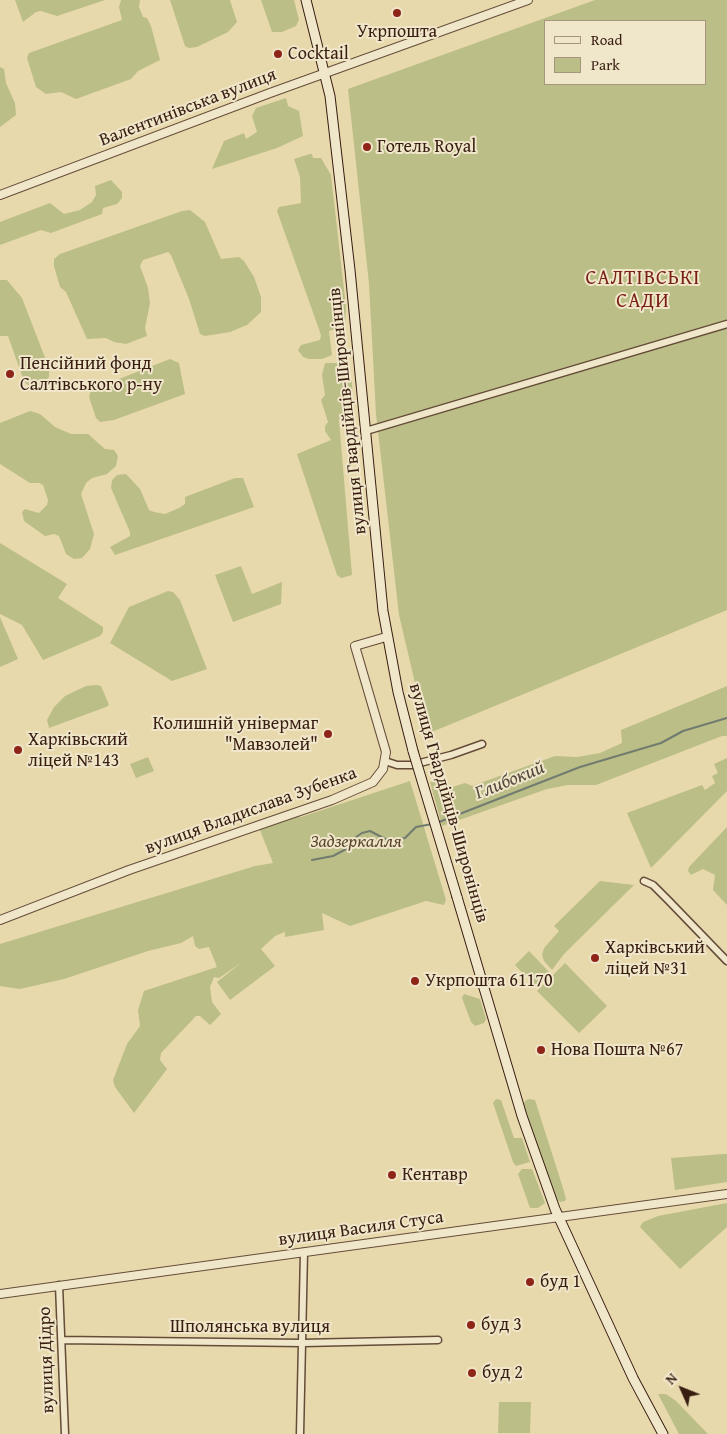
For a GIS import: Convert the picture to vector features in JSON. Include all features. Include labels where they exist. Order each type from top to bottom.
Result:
[{"type":"main road","name":"вулиця Гвардійців-Широнінців","points":[[306,0],[325,73],[336,145],[386,637],[412,751],[522,1116],[559,1218],[633,1378],[663,1434]]},
{"type":"street","name":"Валентинівська вулиця","points":[[0,195],[325,73],[528,0]]},
{"type":"street","points":[[366,431],[727,324]]},
{"type":"street","points":[[386,637],[354,646],[385,746],[386,761],[397,765],[412,766],[451,756],[482,744]]},
{"type":"street","name":"вулиця Владислава Зубенка","points":[[0,920],[129,870],[366,787],[378,776],[386,761]]},
{"type":"street","points":[[644,881],[653,885],[665,896],[727,961]]},
{"type":"street","name":"вулиця Василя Стуса","points":[[0,1294],[727,1194]]},
{"type":"street","points":[[300,1434],[304,1252]]},
{"type":"street","name":"вулиця Дідро","points":[[59,1285],[65,1434]]},
{"type":"street","name":"Шполянська вулиця","points":[[62,1340],[303,1342],[438,1340]]},
{"type":"green space","points":[[15,0],[105,0],[57,16],[41,11],[36,12],[23,22]]},
{"type":"green space","points":[[121,0],[140,0],[139,7],[143,17],[147,18],[151,26],[160,60],[138,71],[131,79],[76,99],[61,92],[46,94],[36,87],[27,58],[29,53],[122,20],[119,7]]},
{"type":"green space","points":[[170,0],[230,0],[237,22],[228,32],[197,47],[189,48],[185,46]]},
{"type":"green space","points":[[261,0],[294,0],[299,20],[296,26],[282,32],[272,32]]},
{"type":"green space","points":[[595,0],[727,0],[727,610],[427,734],[399,615],[376,414],[369,284],[348,89]]},
{"type":"green space","points":[[0,67],[4,69],[6,83],[15,103],[16,115],[0,127]]},
{"type":"green space","points":[[286,98],[288,106],[299,111],[303,136],[277,148],[212,169],[224,141],[244,133],[246,139],[257,132],[252,116],[256,108]]},
{"type":"green space","points":[[312,154],[313,158],[321,158],[331,175],[346,307],[345,326],[329,331],[332,355],[322,359],[303,357],[298,350],[301,345],[320,340],[321,335],[277,211],[279,207],[301,203],[300,177],[294,159]]},
{"type":"green space","points":[[111,180],[122,192],[122,198],[117,204],[103,208],[102,214],[51,233],[41,230],[0,245],[0,222],[50,203],[64,214],[80,210],[92,202],[96,195],[95,186]]},
{"type":"green space","points":[[190,210],[205,222],[221,259],[239,257],[244,261],[254,277],[261,297],[261,312],[247,325],[230,332],[205,336],[200,334],[189,299],[171,255],[168,252],[143,260],[140,266],[148,288],[150,303],[145,328],[147,336],[126,344],[114,342],[106,338],[87,339],[66,292],[60,287],[54,259],[60,254],[182,211]]},
{"type":"green space","points":[[0,280],[7,280],[22,298],[49,368],[49,377],[39,387],[31,388],[24,381],[8,336],[0,336]]},
{"type":"green space","points":[[170,359],[179,363],[185,394],[114,420],[100,422],[96,418],[89,397],[91,390]]},
{"type":"green space","points":[[325,363],[336,363],[339,365],[352,382],[353,407],[351,418],[339,420],[352,575],[341,578],[337,575],[297,454],[331,440],[325,431],[325,426],[328,422],[321,400],[325,395],[322,375]]},
{"type":"green space","points":[[30,411],[40,414],[55,427],[71,434],[88,434],[105,449],[114,450],[118,456],[116,466],[107,474],[92,478],[86,483],[81,494],[94,534],[90,549],[82,558],[74,559],[66,554],[59,536],[54,534],[45,536],[24,521],[22,512],[25,509],[39,513],[47,505],[48,500],[43,485],[30,483],[0,464],[0,423]]},
{"type":"green space","points":[[126,474],[140,489],[149,510],[154,512],[165,514],[185,504],[185,497],[235,478],[243,478],[254,507],[115,555],[110,547],[130,536],[130,532],[111,488],[112,480],[117,475]]},
{"type":"green space","points":[[0,543],[67,584],[58,598],[103,627],[103,632],[100,636],[43,660],[22,625],[0,614]]},
{"type":"green space","points":[[241,566],[252,594],[282,582],[281,604],[233,622],[215,575]]},
{"type":"green space","points":[[168,591],[173,592],[180,600],[207,669],[172,681],[110,643],[129,607]]},
{"type":"green space","points":[[0,617],[18,659],[0,667]]},
{"type":"green space","points":[[86,686],[101,686],[109,705],[49,728],[47,720],[54,707],[65,696]]},
{"type":"green space","points":[[727,686],[727,736],[722,736],[596,785],[568,785],[547,789],[442,826],[430,782],[438,781],[446,789],[465,783],[472,786],[555,756],[577,757],[600,753],[622,743],[621,730]]},
{"type":"green space","points":[[148,757],[154,771],[136,778],[130,764]]},
{"type":"green space","points":[[727,758],[727,791],[651,868],[627,813],[702,785],[705,790],[715,783],[712,776],[718,773],[714,764]]},
{"type":"green space","name":"Задзеркалля","points":[[410,781],[446,900],[444,905],[426,901],[350,926],[322,913],[324,930],[285,937],[285,932],[275,936],[261,949],[275,966],[230,1000],[217,982],[242,962],[219,978],[214,977],[210,987],[212,1002],[221,1014],[210,1025],[200,1016],[196,1016],[161,1053],[160,1060],[167,1069],[134,1113],[115,1087],[113,1080],[127,1044],[140,1026],[138,1010],[144,991],[217,967],[209,947],[199,949],[195,946],[193,936],[181,943],[148,951],[64,979],[20,989],[0,986],[0,944],[255,866],[273,863],[258,825],[289,815],[301,817]]},
{"type":"green space","points":[[727,827],[727,905],[713,890],[715,875],[703,869],[691,875],[688,871],[689,867]]},
{"type":"green space","points":[[600,881],[634,885],[564,954],[552,970],[544,961],[542,955],[544,948],[559,931],[554,926]]},
{"type":"green space","points":[[529,951],[550,973],[536,987],[515,965]]},
{"type":"green space","points":[[565,963],[607,1006],[579,1033],[537,991]]},
{"type":"green space","points":[[464,994],[480,999],[486,1019],[484,1023],[475,1026],[471,1022],[462,998]]},
{"type":"green space","points":[[496,1099],[501,1100],[514,1138],[522,1138],[530,1162],[516,1166],[513,1162],[493,1103]]},
{"type":"green space","points":[[529,1099],[535,1100],[563,1188],[565,1201],[560,1202],[556,1198],[523,1106],[525,1101]]},
{"type":"green space","points":[[727,1154],[727,1182],[675,1190],[671,1158]]},
{"type":"green space","points":[[522,1169],[532,1169],[545,1203],[538,1208],[530,1208],[518,1174]]},
{"type":"green space","points":[[727,1203],[727,1227],[680,1269],[640,1227],[643,1222],[658,1216]]},
{"type":"green space","points":[[658,1394],[666,1394],[676,1401],[708,1434],[679,1434]]},
{"type":"green space","points":[[499,1402],[531,1402],[530,1433],[498,1433]]},
{"type":"waterway","name":"Глибокий","points":[[439,822],[580,767],[661,743],[683,731],[727,718]]},
{"type":"waterway","name":"Глибокий","points":[[312,860],[333,856],[350,847],[356,837],[362,833],[370,831],[389,841],[405,838],[416,827],[432,824]]},
{"type":"place","name":"Укрпошта","points":[[397,13]]},
{"type":"place","name":"Cocktail","points":[[278,54]]},
{"type":"place","name":"Готель Royal","points":[[367,147]]},
{"type":"place","name":"Пенсійний фонд Салтівського р-ну","points":[[10,374]]},
{"type":"place","name":"Колишній універмаг \"Мавзолей\"","points":[[328,734]]},
{"type":"place","name":"Харківьский ліцей №143","points":[[18,750]]},
{"type":"place","name":"Харківський ліцей №31","points":[[595,958]]},
{"type":"place","name":"Укрпошта 61170","points":[[415,981]]},
{"type":"place","name":"Нова Пошта №67","points":[[541,1050]]},
{"type":"place","name":"Кентавр","points":[[392,1175]]},
{"type":"place","name":"буд 1","points":[[530,1282]]},
{"type":"place","name":"буд 3","points":[[471,1325]]},
{"type":"place","name":"буд 2","points":[[472,1373]]},
{"type":"district","name":"САЛТІВСЬКІ САДИ","points":[[643,290]]}]
